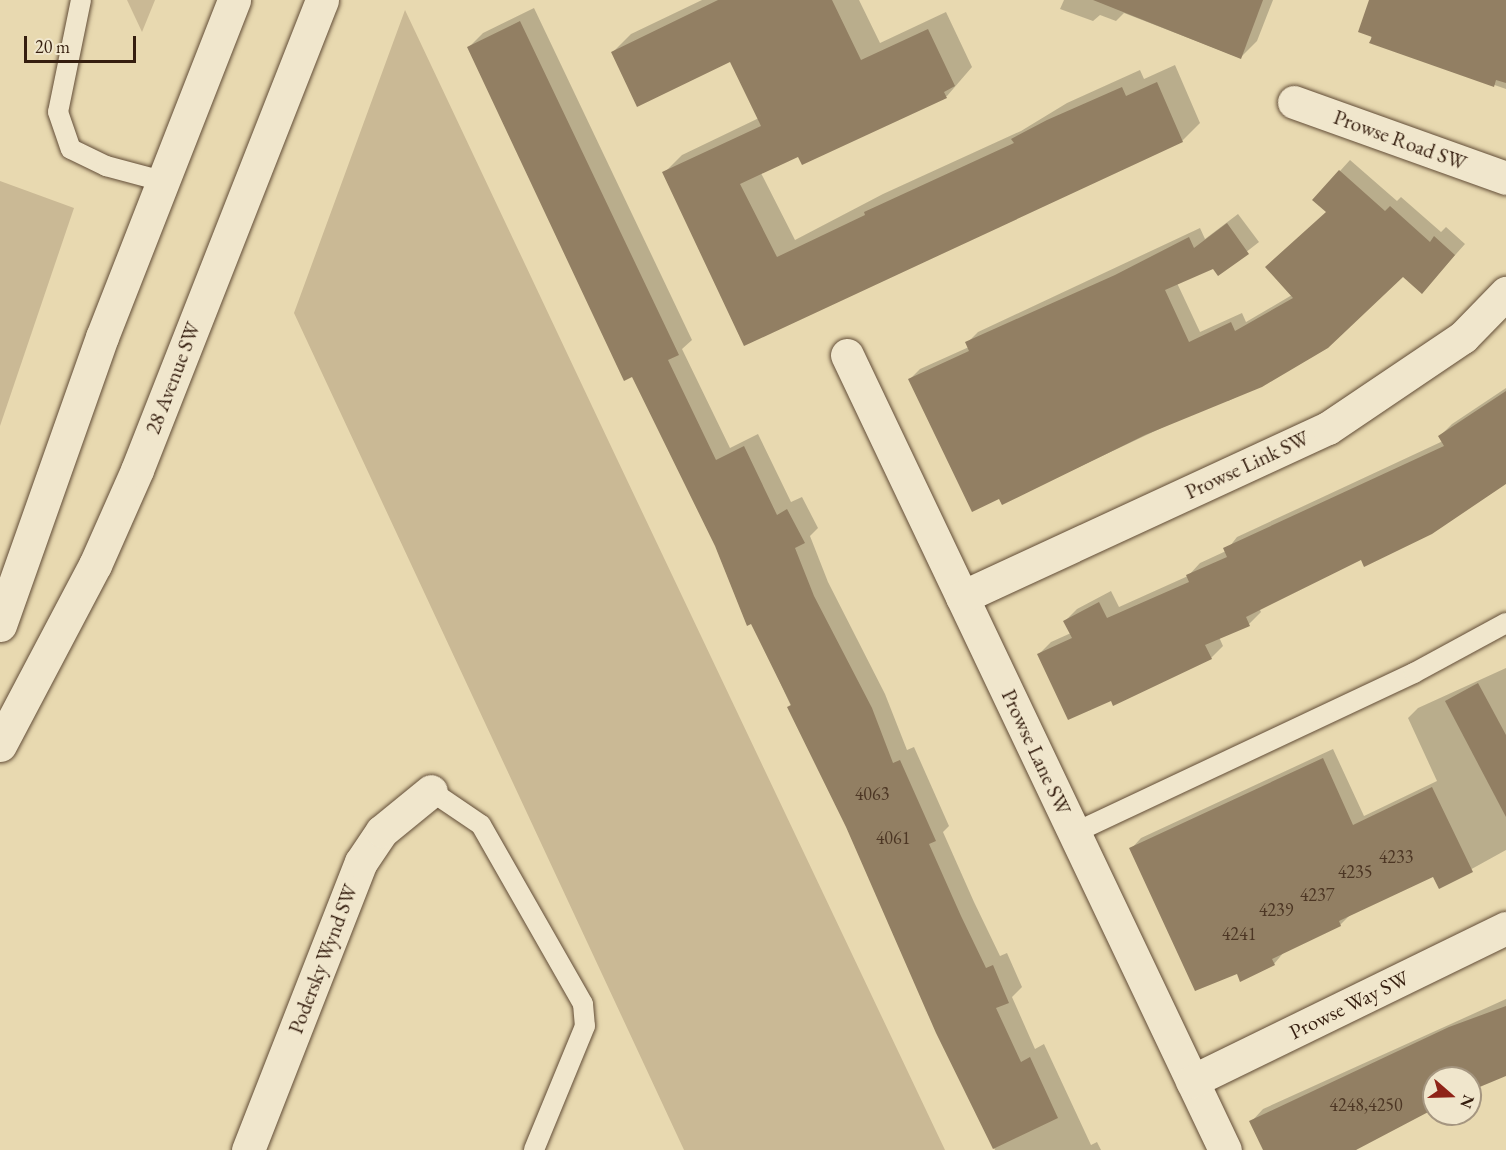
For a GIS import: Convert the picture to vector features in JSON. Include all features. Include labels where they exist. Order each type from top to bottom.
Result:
[{"type":"street","points":[[0,625],[162,181],[234,0]]},
{"type":"street","name":"28 Avenue SW","points":[[0,744],[95,565],[137,470],[322,0]]},
{"type":"street","name":"Prowse Road SW","points":[[1293,102],[1506,178]]},
{"type":"street","name":"Prowse Link SW","points":[[962,597],[1328,428],[1463,337],[1506,293]]},
{"type":"street","name":"Prowse Lane SW","points":[[847,355],[1225,1150]]},
{"type":"street","name":"Podersky Wynd SW","points":[[248,1150],[361,862],[382,831],[402,811],[431,791]]},
{"type":"street","name":"Prowse Way SW","points":[[1192,1081],[1506,928]]},
{"type":"lane","points":[[81,0],[58,112],[71,149],[106,166],[162,181]]},
{"type":"lane","points":[[1074,833],[1414,673],[1506,623]]},
{"type":"lane","points":[[431,791],[481,825],[583,1004],[585,1026],[534,1150]]},
{"type":"shaded area","points":[[127,0],[155,0],[142,32]]},
{"type":"shaded area","points":[[405,10],[945,1150],[684,1150],[294,313]]},
{"type":"shaded area","points":[[0,181],[74,208],[0,426]]},
{"type":"building","points":[[718,0],[832,0],[861,60],[928,29],[955,86],[944,92],[947,98],[802,165],[798,157],[740,184],[777,257],[865,215],[864,212],[1014,143],[1011,139],[1047,120],[1122,87],[1126,96],[1157,82],[1183,142],[744,346],[662,172],[761,126],[730,62],[637,107],[611,52]]},
{"type":"building","points":[[1093,0],[1263,0],[1241,59]]},
{"type":"building","points":[[1369,0],[1506,0],[1506,83],[1496,80],[1494,87],[1369,43],[1372,37],[1358,32]]},
{"type":"building","points":[[520,21],[679,355],[668,360],[716,460],[744,446],[777,515],[787,509],[805,543],[795,548],[814,596],[872,708],[893,763],[900,760],[936,841],[929,844],[986,968],[993,965],[1009,1003],[996,1008],[1021,1062],[1030,1057],[1058,1118],[993,1149],[936,1033],[846,827],[787,707],[791,705],[751,624],[747,626],[715,546],[632,377],[624,381],[467,47]]},
{"type":"building","points":[[1339,170],[1385,211],[1390,206],[1430,242],[1434,236],[1455,255],[1422,294],[1403,277],[1328,348],[1262,387],[1145,435],[1002,505],[999,499],[972,512],[908,379],[969,351],[965,342],[1115,275],[1189,237],[1194,248],[1227,223],[1249,254],[1218,276],[1213,269],[1165,290],[1189,342],[1231,322],[1235,331],[1293,298],[1265,267],[1326,212],[1312,200]]},
{"type":"building","points":[[1506,391],[1506,484],[1432,534],[1364,567],[1361,560],[1246,617],[1250,626],[1205,645],[1212,659],[1113,706],[1111,701],[1068,720],[1037,654],[1072,638],[1063,621],[1099,602],[1107,618],[1189,582],[1186,575],[1227,557],[1223,548],[1444,446],[1438,436]]},
{"type":"building","points":[[1478,683],[1506,735],[1506,817],[1445,701]]},
{"type":"building","points":[[1323,758],[1353,825],[1432,787],[1473,872],[1439,889],[1433,877],[1339,921],[1341,926],[1272,959],[1275,965],[1240,982],[1237,974],[1195,991],[1129,848]]},
{"type":"building","points":[[1506,1006],[1506,1076],[1482,1086],[1482,1066],[1422,1066],[1422,1115],[1356,1150],[1263,1150],[1249,1121],[1449,1027]]}]
